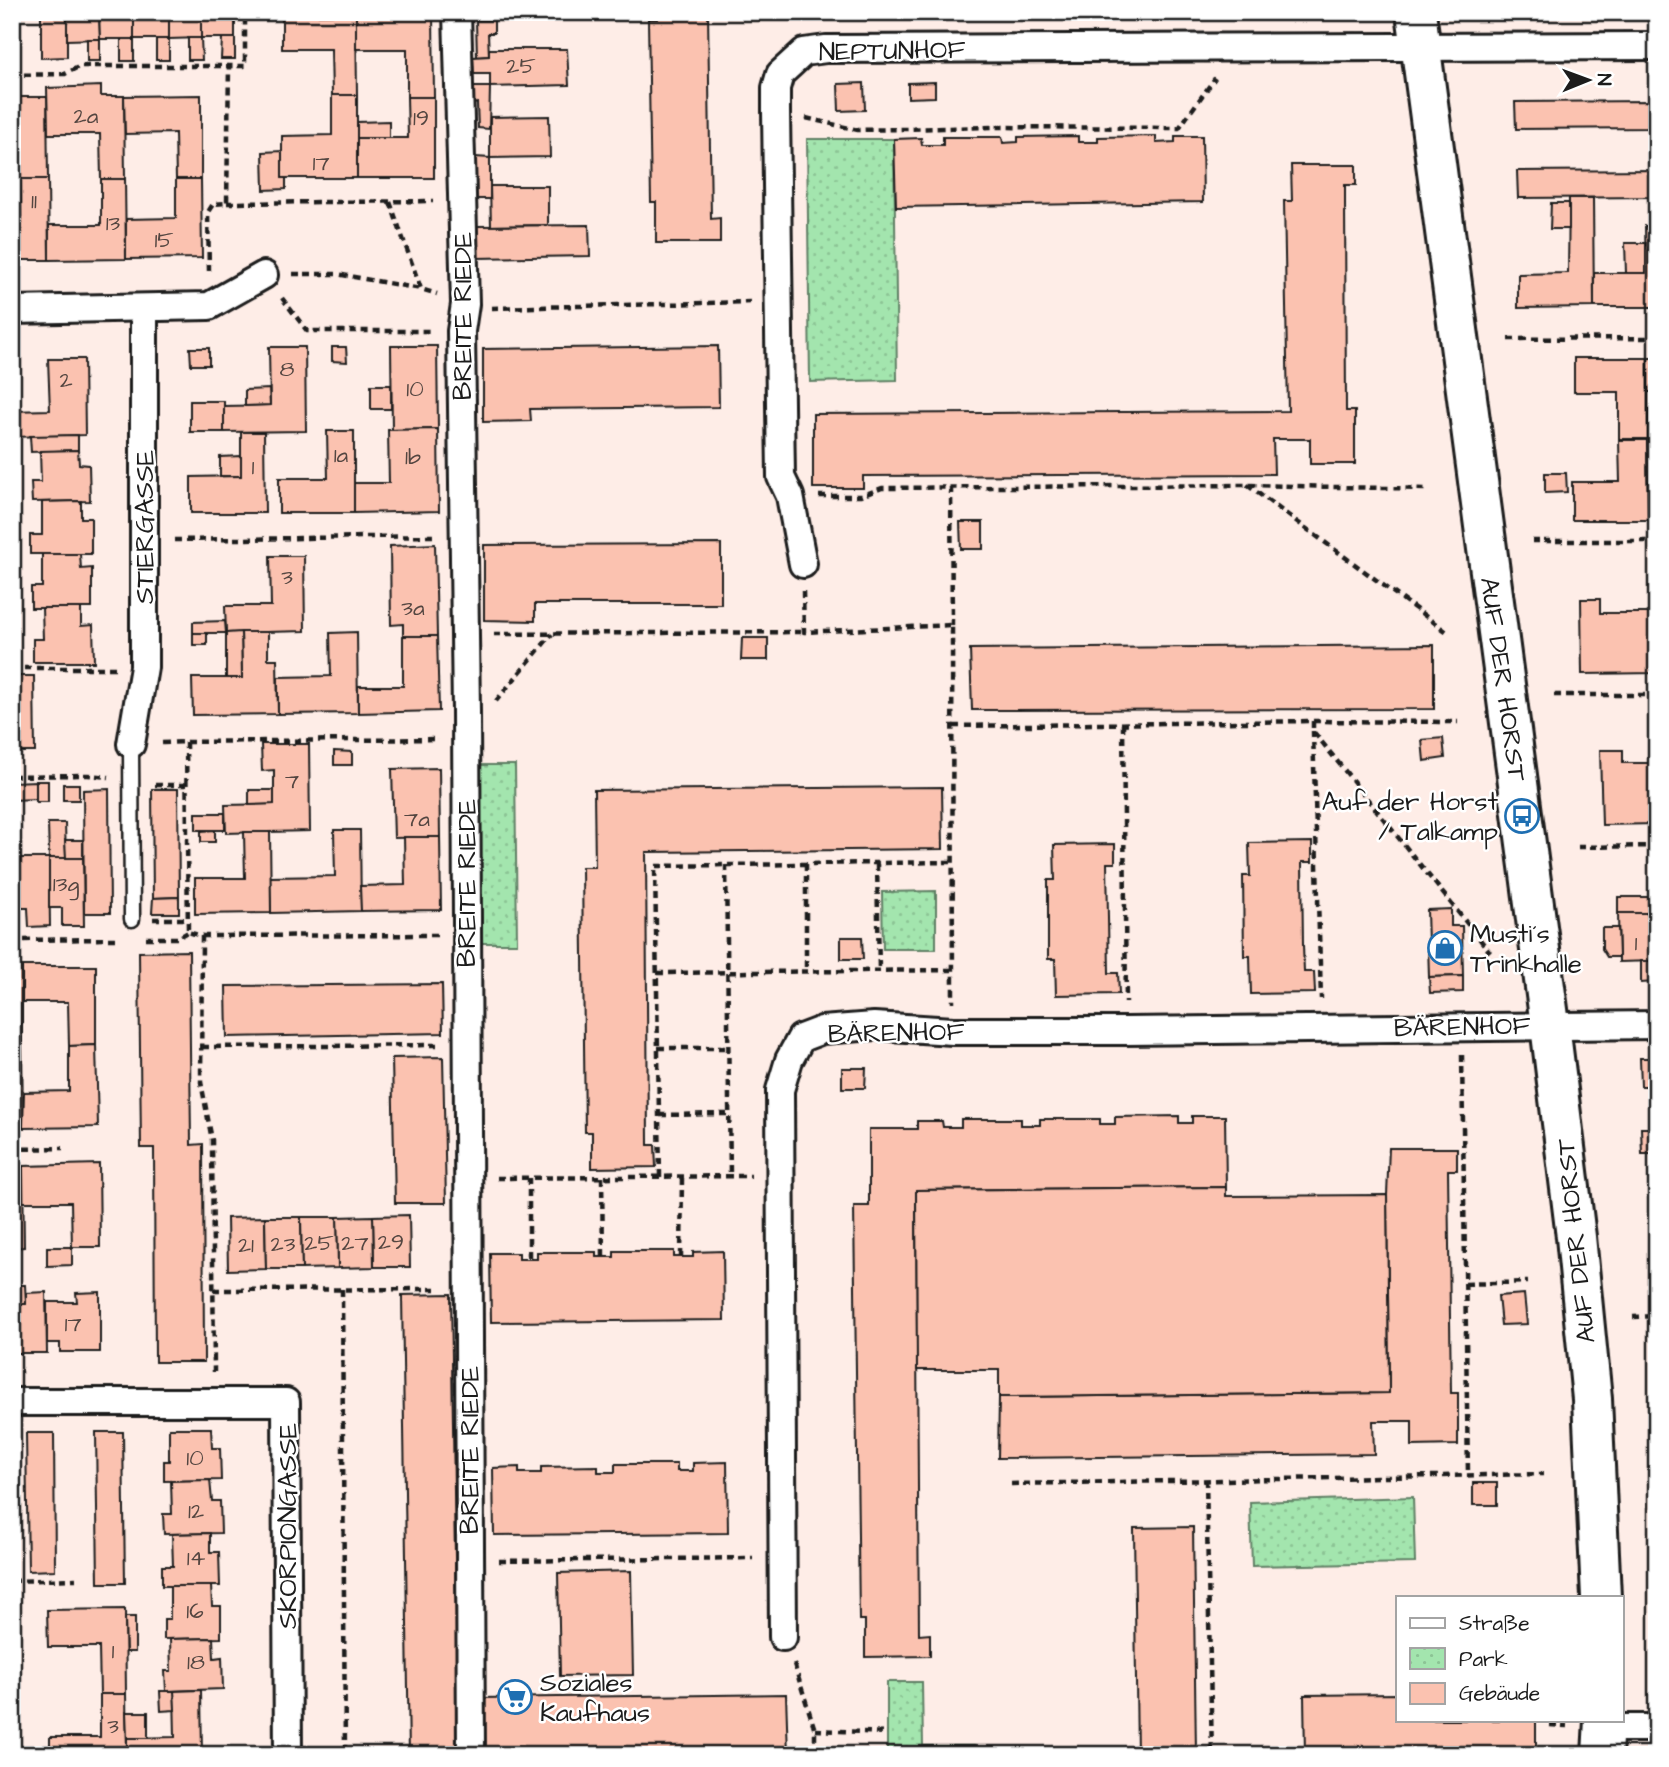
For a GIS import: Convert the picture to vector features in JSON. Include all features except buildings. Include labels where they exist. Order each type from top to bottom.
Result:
[{"type":"street","name":"BREITE RIEDE","points":[[457,12],[466,304],[461,331],[466,711],[471,1755]]},
{"type":"street","name":"NEPTUNHOF","points":[[803,564],[790,496],[782,477],[776,88],[780,74],[804,52],[826,48],[1298,46],[1419,30],[1657,46]]},
{"type":"street","name":"AUF DER HORST","points":[[1419,30],[1576,1237],[1592,1399],[1601,1596]]},
{"type":"street","points":[[12,310],[209,306],[264,275]]},
{"type":"street","name":"STIERGASSE","points":[[131,744],[144,667],[144,309]]},
{"type":"street","name":"BÄRENHOF","points":[[783,1637],[780,1090],[789,1060],[802,1038],[822,1030],[874,1026],[953,1031],[1126,1031],[1657,1024]]},
{"type":"street","name":"SKORPIONGASSE","points":[[12,1402],[286,1402],[288,1755]]},
{"type":"street","points":[[1603,1734],[1657,1728]]},
{"type":"lane","points":[[131,744],[132,919]]},
{"type":"path","points":[[12,75],[65,74],[80,66],[244,66],[245,12]]},
{"type":"path","points":[[227,203],[229,65]]},
{"type":"path","points":[[776,111],[858,130],[992,127],[1179,128],[1216,77]]},
{"type":"path","points":[[209,306],[208,212],[213,204],[462,200]]},
{"type":"path","points":[[390,202],[421,289]]},
{"type":"path","points":[[264,275],[337,274],[421,289],[466,304],[489,308],[778,301]]},
{"type":"path","points":[[264,275],[307,331],[461,331]]},
{"type":"path","points":[[1508,339],[1657,338]]},
{"type":"path","points":[[790,496],[861,496],[882,488],[951,487],[1247,485],[1429,489]]},
{"type":"path","points":[[1247,485],[1447,632]]},
{"type":"path","points":[[951,487],[953,1031]]},
{"type":"path","points":[[144,540],[463,535]]},
{"type":"path","points":[[1532,541],[1657,541]]},
{"type":"path","points":[[803,564],[804,632]]},
{"type":"path","points":[[465,634],[804,632],[952,625]]},
{"type":"path","points":[[466,711],[493,704],[552,634]]},
{"type":"path","points":[[12,668],[144,667]]},
{"type":"path","points":[[1554,695],[1657,695]]},
{"type":"path","points":[[953,726],[1313,721],[1458,722]]},
{"type":"path","points":[[1313,721],[1321,1028]]},
{"type":"path","points":[[1123,724],[1126,1031]]},
{"type":"path","points":[[1314,731],[1490,952]]},
{"type":"path","points":[[131,744],[466,738]]},
{"type":"path","points":[[187,742],[188,932]]},
{"type":"path","points":[[12,776],[33,775]]},
{"type":"path","points":[[1578,847],[1657,846]]},
{"type":"path","points":[[660,1177],[655,866],[953,862]]},
{"type":"path","points":[[877,863],[878,971]]},
{"type":"path","points":[[806,864],[806,971]]},
{"type":"path","points":[[726,865],[730,1176]]},
{"type":"path","points":[[169,920],[187,919]]},
{"type":"path","points":[[136,939],[177,938],[188,932],[202,936],[467,935]]},
{"type":"path","points":[[202,936],[201,1082],[212,1140],[214,1401]]},
{"type":"path","points":[[12,940],[122,939]]},
{"type":"path","points":[[657,973],[953,970]]},
{"type":"path","points":[[1462,1026],[1468,1475]]},
{"type":"path","points":[[202,1047],[467,1045]]},
{"type":"path","points":[[658,1048],[727,1048]]},
{"type":"path","points":[[660,1115],[728,1114]]},
{"type":"path","points":[[12,1149],[63,1148]]},
{"type":"path","points":[[468,1179],[780,1175]]},
{"type":"path","points":[[602,1177],[603,1257]]},
{"type":"path","points":[[681,1257],[682,1177]]},
{"type":"path","points":[[529,1178],[529,1259]]},
{"type":"path","points":[[1465,1284],[1528,1282]]},
{"type":"path","points":[[342,1289],[345,1755]]},
{"type":"path","points":[[213,1290],[468,1289]]},
{"type":"path","name":"AUF DER HORST","points":[[1633,1317],[1657,1316]]},
{"type":"path","points":[[1011,1484],[1543,1474]]},
{"type":"path","points":[[1206,1479],[1212,1755]]},
{"type":"path","points":[[470,1561],[783,1558]]},
{"type":"path","points":[[12,1581],[76,1579]]},
{"type":"path","points":[[783,1637],[815,1730],[815,1755]]},
{"type":"path","points":[[815,1730],[887,1733]]},
{"type":"green space","points":[[807,139],[894,139],[897,380],[810,382]]},
{"type":"green space","points":[[477,765],[515,765],[517,943],[479,943]]},
{"type":"green space","points":[[936,891],[936,949],[883,949],[882,892]]},
{"type":"green space","points":[[1413,1497],[1415,1563],[1252,1566],[1250,1502]]},
{"type":"green space","points":[[887,1682],[922,1682],[923,1746],[974,1746],[974,1755],[887,1755]]},
{"type":"place","name":"Auf der Horst / Talkamp","points":[[1522,816]]},
{"type":"place","name":"Musti´s Trinkhalle","points":[[1445,948]]},
{"type":"place","name":"Soziales Kaufhaus","points":[[515,1697]]}]
